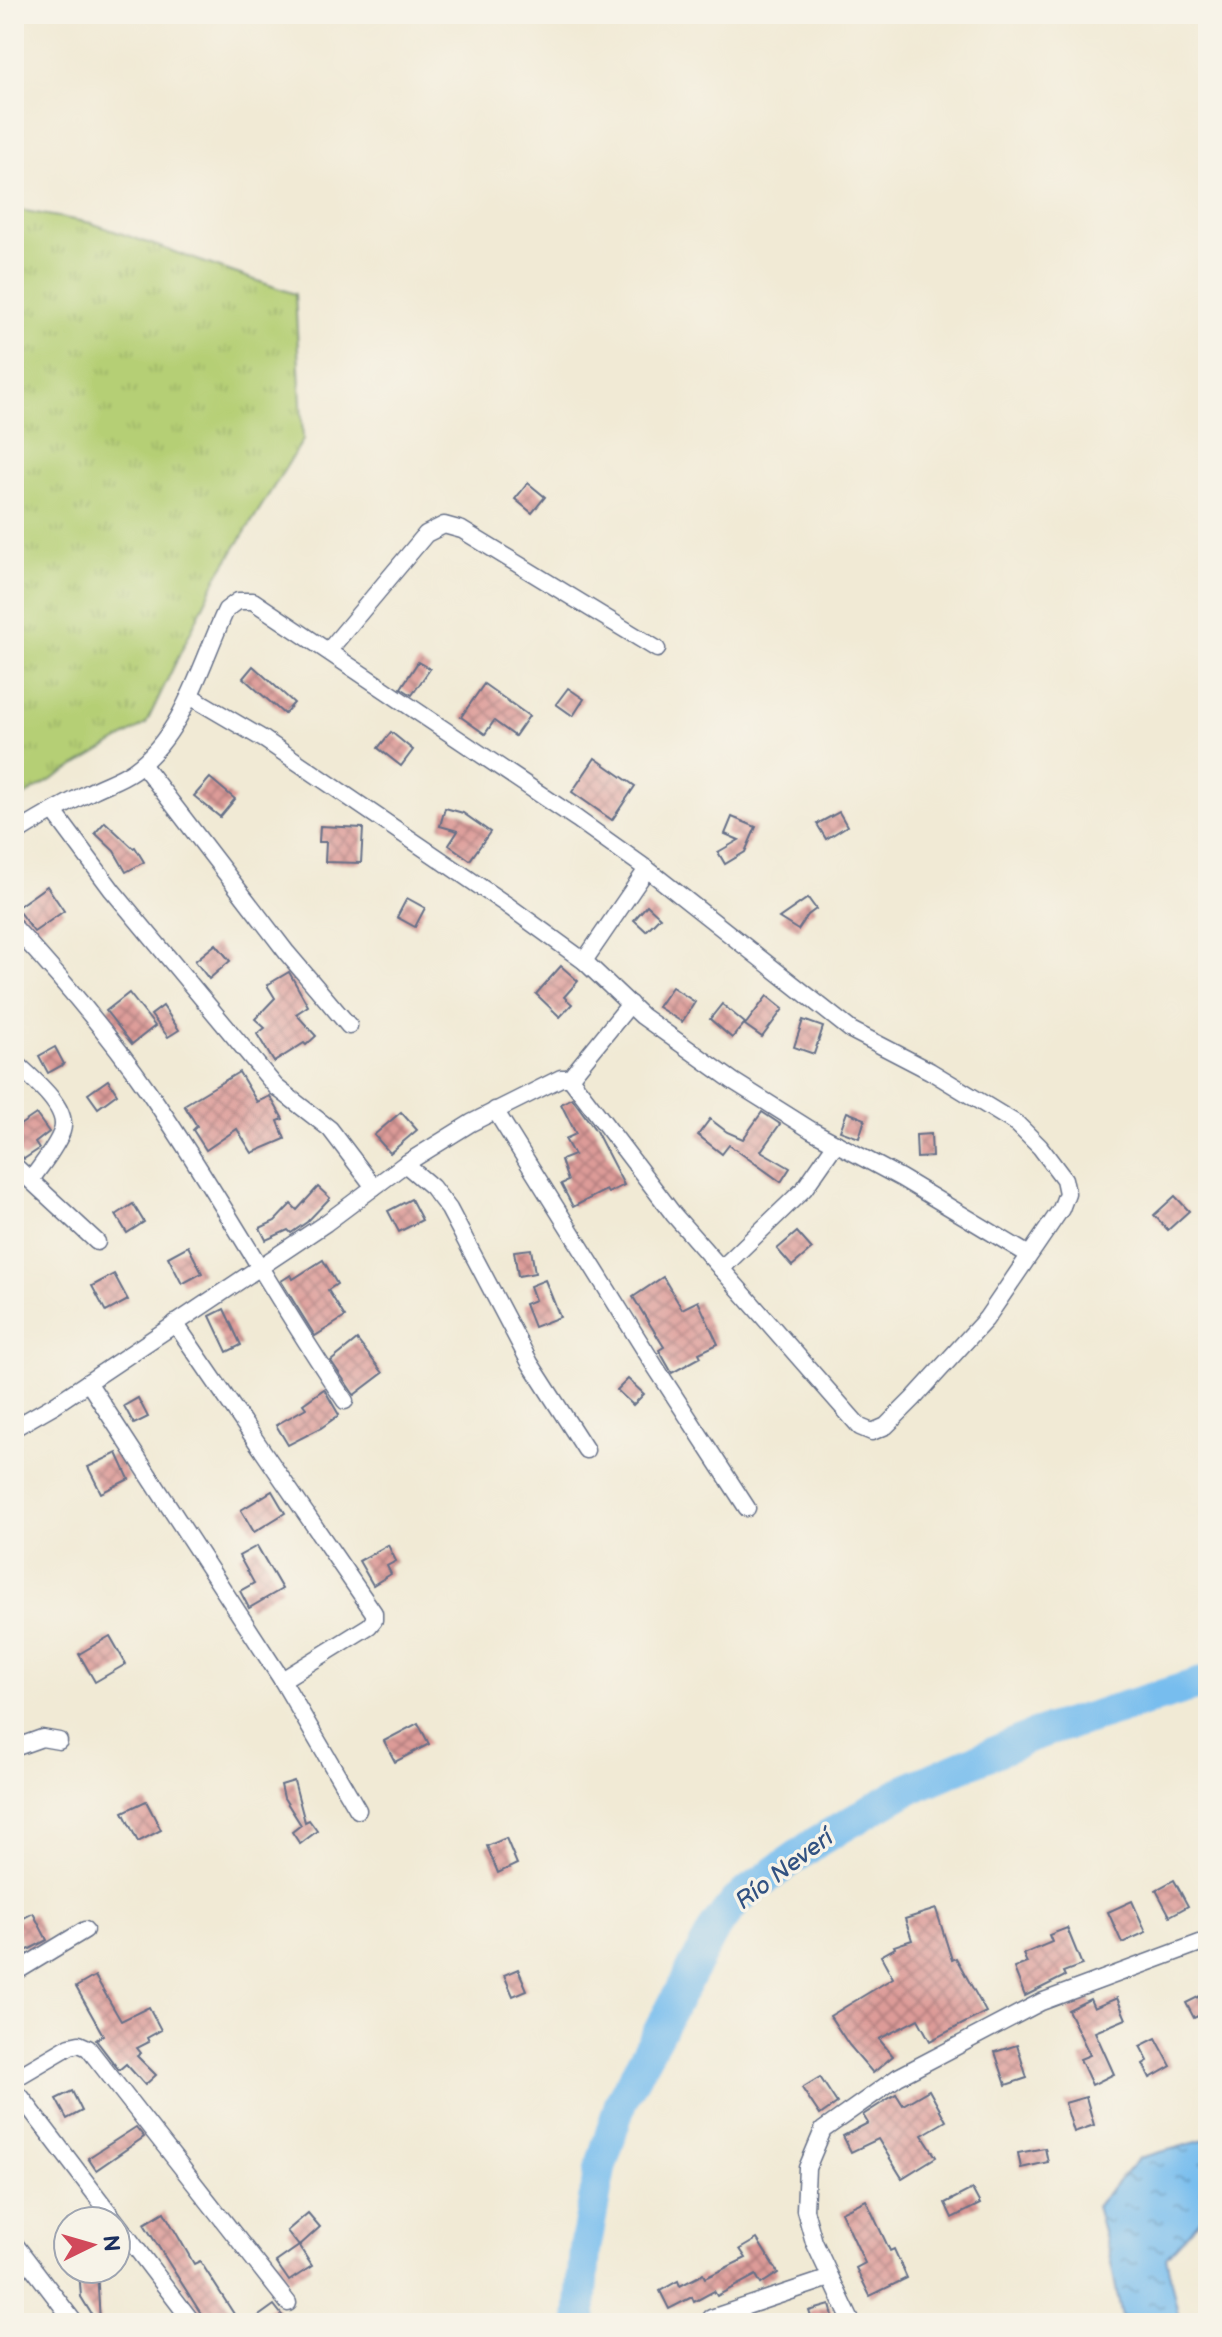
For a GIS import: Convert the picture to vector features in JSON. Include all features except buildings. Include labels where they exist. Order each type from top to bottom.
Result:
[{"type":"street","points":[[329,650],[426,534],[444,525],[462,530],[657,649]]},
{"type":"street","points":[[14,835],[142,764],[163,742],[190,696],[226,610],[238,601],[253,601],[647,869],[851,1030],[930,1071],[1017,1124],[1040,1147],[1064,1179],[1067,1193],[1061,1209],[986,1319],[886,1426],[872,1432],[860,1427],[721,1269],[666,1204],[570,1078]]},
{"type":"street","points":[[190,696],[265,740],[507,905],[584,961],[642,1016],[733,1081],[1029,1255]]},
{"type":"street","points":[[142,764],[287,953],[349,1026]]},
{"type":"street","points":[[54,812],[112,890],[267,1076],[284,1095],[330,1129],[374,1187]]},
{"type":"street","points":[[584,961],[647,869]]},
{"type":"street","points":[[14,927],[64,981],[149,1092],[306,1344],[345,1401]]},
{"type":"street","points":[[14,1428],[326,1223],[405,1164],[495,1110],[547,1083],[570,1078],[630,1004]]},
{"type":"street","points":[[14,1061],[50,1096],[63,1120],[61,1132],[31,1180]]},
{"type":"street","points":[[495,1110],[747,1508]]},
{"type":"street","points":[[721,1269],[804,1189],[836,1143]]},
{"type":"street","points":[[405,1164],[432,1187],[449,1209],[530,1363],[586,1450]]},
{"type":"street","points":[[14,1165],[97,1242]]},
{"type":"street","points":[[175,1323],[374,1613],[374,1620],[369,1626],[282,1680]]},
{"type":"street","points":[[88,1382],[282,1680],[358,1810]]},
{"type":"street","points":[[14,1748],[42,1738],[59,1741]]},
{"type":"street","points":[[14,1973],[85,1930]]},
{"type":"street","points":[[852,2323],[814,2242],[805,2210],[807,2168],[823,2130],[898,2077],[1041,2002],[1208,1940]]},
{"type":"street","points":[[14,2079],[70,2046],[79,2044],[88,2048],[288,2303]]},
{"type":"street","points":[[14,2092],[22,2098],[193,2323]]},
{"type":"street","points":[[14,2243],[75,2323]]},
{"type":"street","points":[[711,2318],[830,2278]]},
{"type":"green space","points":[[14,209],[91,223],[295,294],[303,440],[217,577],[146,724],[14,802],[14,632],[23,499],[14,433]]},
{"type":"water","points":[[1208,2139],[1208,2211],[1166,2257],[1180,2323],[1123,2323],[1096,2206],[1139,2158]]},
{"type":"waterway","name":"Río Neverí","points":[[580,2323],[585,2249],[600,2169],[621,2101],[716,1926],[739,1898],[818,1841],[906,1790],[1037,1734],[1208,1681]]}]
